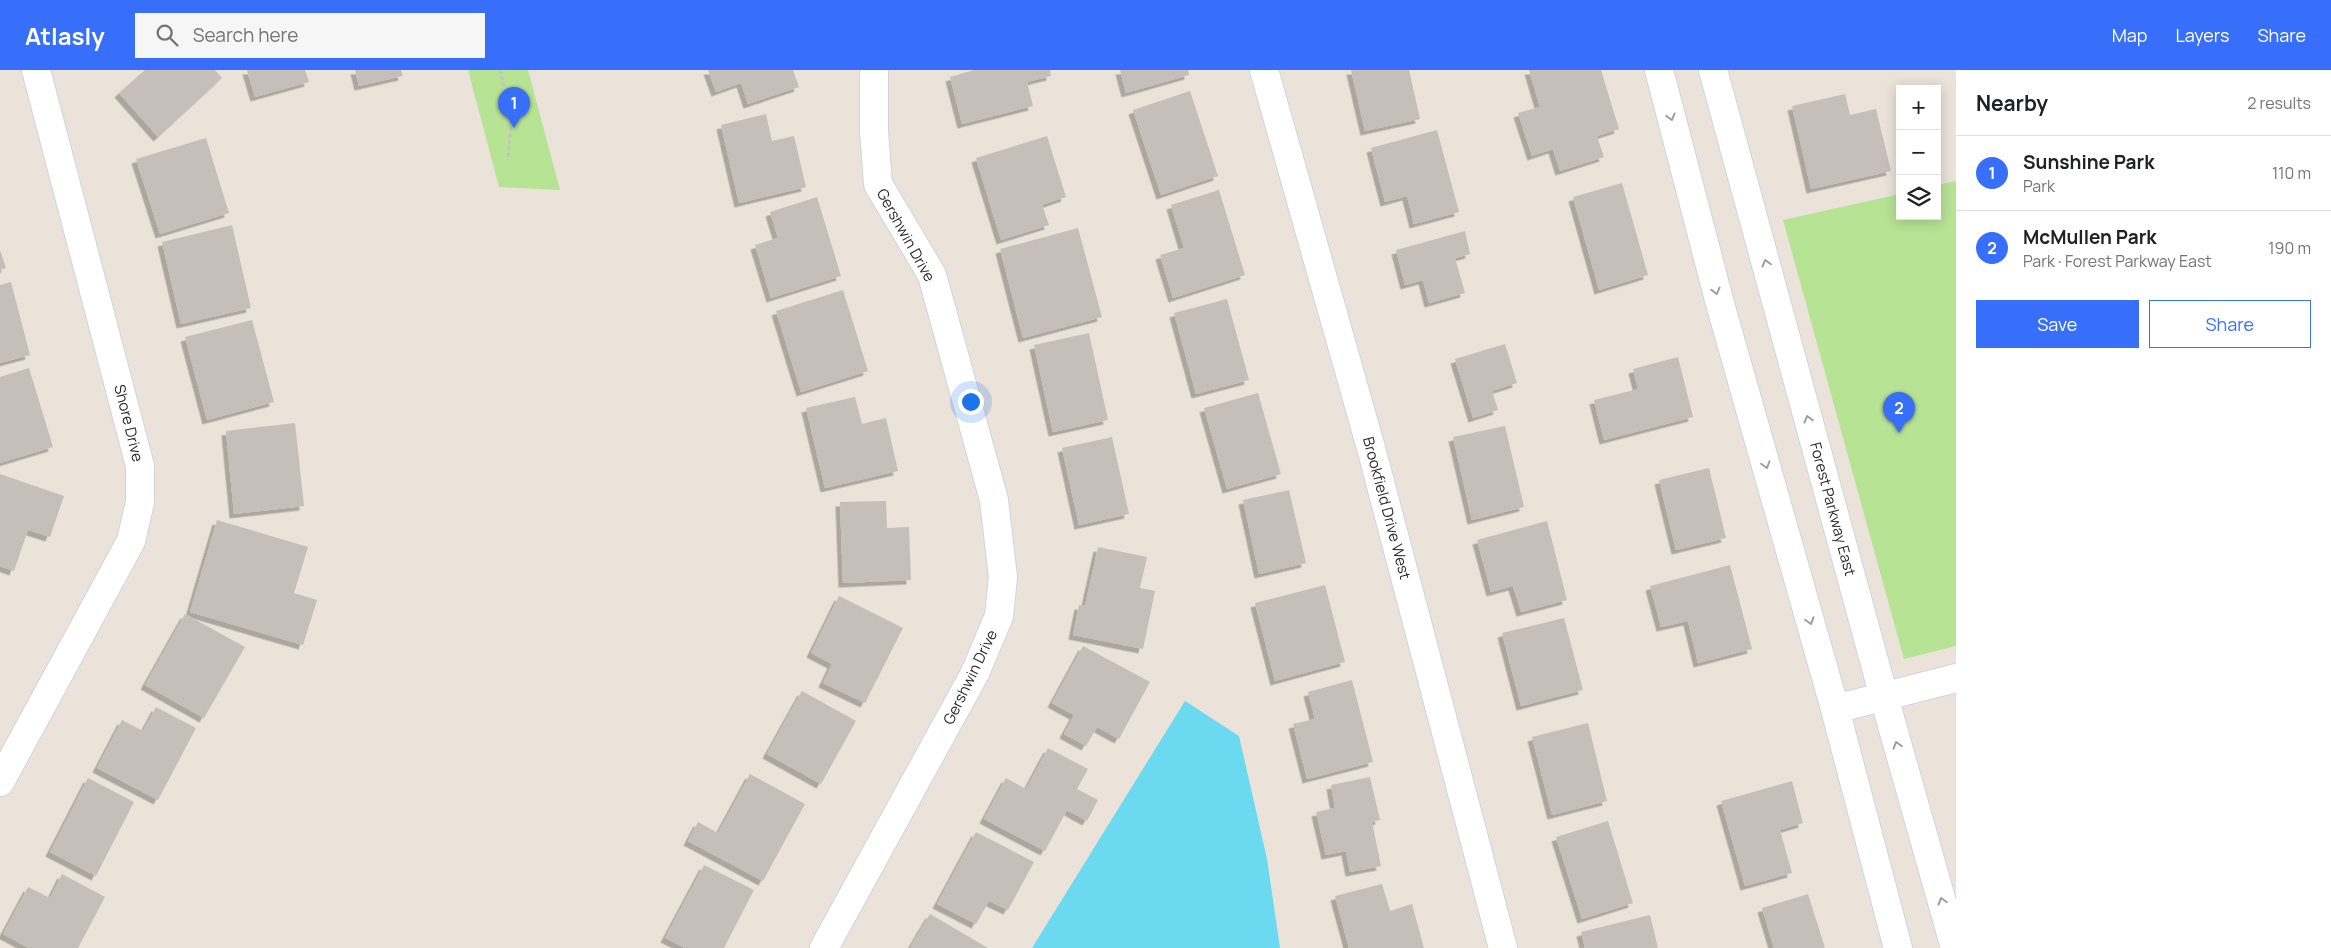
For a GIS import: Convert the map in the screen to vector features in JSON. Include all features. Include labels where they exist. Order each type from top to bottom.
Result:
[{"type":"street","name":"Shore Drive","points":[[1,777],[132,541],[140,502],[140,466],[36,70]]},
{"type":"street","name":"Gershwin Drive","points":[[824,948],[975,674],[999,616],[1003,577],[994,500],[932,275],[878,184],[874,131],[874,70]]},
{"type":"street","name":"Brookfield Drive West","points":[[1264,70],[1371,448],[1504,948]]},
{"type":"street","points":[[1659,70],[1719,300],[1835,709],[1898,948]]},
{"type":"street","name":"Forest Parkway East","points":[[1713,70],[1884,697],[1955,948]]},
{"type":"street","points":[[1835,709],[1956,678]]},
{"type":"path","points":[[500,70],[512,117],[508,160]]},
{"type":"green space","points":[[468,70],[528,70],[560,190],[499,187]]},
{"type":"green space","points":[[1956,181],[1956,646],[1904,659],[1783,220],[1896,195],[1896,220],[1941,220],[1941,184]]},
{"type":"water","points":[[1185,701],[1239,736],[1267,859],[1280,948],[1032,948]]},
{"type":"building","points":[[145,70],[215,70],[222,78],[158,137],[119,93]]},
{"type":"building","points":[[247,70],[305,70],[309,82],[255,97]]},
{"type":"building","points":[[355,70],[401,70],[403,76],[359,86]]},
{"type":"building","points":[[708,70],[793,70],[799,87],[748,104],[741,83],[716,92]]},
{"type":"building","points":[[974,70],[1050,70],[1051,76],[1027,82],[1033,106],[962,124],[950,77]]},
{"type":"building","points":[[1120,70],[1188,70],[1189,75],[1126,93]]},
{"type":"building","points":[[1351,70],[1409,70],[1420,119],[1365,131]]},
{"type":"building","points":[[1529,70],[1601,70],[1619,129],[1597,136],[1604,157],[1560,171],[1553,149],[1532,156],[1518,113],[1540,107]]},
{"type":"building","points":[[1190,91],[1218,176],[1161,195],[1133,110]]},
{"type":"building","points":[[1845,94],[1850,115],[1876,109],[1891,171],[1811,189],[1792,106]]},
{"type":"building","points":[[766,114],[772,141],[794,136],[806,187],[739,203],[721,125]]},
{"type":"building","points":[[1437,130],[1459,212],[1414,224],[1407,196],[1385,202],[1371,148]]},
{"type":"building","points":[[1047,136],[1066,197],[1042,205],[1049,225],[1001,240],[976,158]]},
{"type":"building","points":[[206,138],[229,213],[160,234],[136,159]]},
{"type":"building","points":[[1622,183],[1648,275],[1599,290],[1573,197]]},
{"type":"building","points":[[1219,190],[1245,275],[1173,298],[1160,255],[1184,248],[1171,205]]},
{"type":"building","points":[[817,197],[841,276],[771,298],[755,245],[778,238],[770,212]]},
{"type":"building","points":[[232,225],[251,308],[181,324],[162,242]]},
{"type":"building","points":[[1078,228],[1102,317],[1023,338],[1000,249]]},
{"type":"building","points":[[1465,231],[1470,254],[1455,258],[1465,293],[1429,303],[1423,280],[1405,285],[1396,250]]},
{"type":"building","points":[[0,250],[6,268],[0,270]]},
{"type":"building","points":[[11,282],[30,355],[0,363],[0,285]]},
{"type":"building","points":[[843,290],[868,371],[801,392],[776,311]]},
{"type":"building","points":[[1227,299],[1249,380],[1196,394],[1174,313]]},
{"type":"building","points":[[252,320],[274,402],[207,420],[185,337]]},
{"type":"building","points":[[1089,333],[1108,420],[1053,432],[1034,345]]},
{"type":"building","points":[[1505,344],[1517,383],[1492,391],[1498,410],[1473,418],[1455,359]]},
{"type":"building","points":[[1678,357],[1693,417],[1604,440],[1594,400],[1638,389],[1633,369]]},
{"type":"building","points":[[29,368],[53,447],[0,463],[0,377]]},
{"type":"building","points":[[1258,393],[1281,474],[1227,489],[1204,408]]},
{"type":"building","points":[[855,397],[862,424],[886,418],[898,471],[825,488],[806,408]]},
{"type":"building","points":[[295,423],[304,506],[234,514],[226,431]]},
{"type":"building","points":[[1505,426],[1524,507],[1472,520],[1453,437]]},
{"type":"building","points":[[1112,437],[1129,514],[1079,525],[1062,448]]},
{"type":"building","points":[[1709,468],[1726,538],[1676,550],[1659,480]]},
{"type":"building","points":[[0,474],[64,496],[50,537],[28,530],[14,571],[0,566]]},
{"type":"building","points":[[1289,490],[1306,563],[1259,574],[1243,500]]},
{"type":"building","points":[[886,501],[887,528],[909,527],[911,580],[843,583],[840,502]]},
{"type":"building","points":[[217,520],[308,547],[294,593],[317,600],[303,645],[190,612]]},
{"type":"building","points":[[1547,521],[1567,600],[1521,612],[1513,586],[1491,592],[1477,540]]},
{"type":"building","points":[[1098,547],[1147,557],[1140,588],[1155,591],[1143,649],[1073,635],[1079,605],[1085,606]]},
{"type":"building","points":[[1730,565],[1752,649],[1698,663],[1688,621],[1661,627],[1650,586]]},
{"type":"building","points":[[1325,585],[1345,662],[1275,681],[1255,603]]},
{"type":"building","points":[[839,596],[903,628],[865,703],[823,683],[832,664],[811,653]]},
{"type":"building","points":[[185,614],[245,647],[204,718],[145,685]]},
{"type":"building","points":[[1564,618],[1583,690],[1521,706],[1502,633]]},
{"type":"building","points":[[1083,646],[1150,682],[1119,739],[1097,727],[1086,746],[1064,734],[1074,715],[1052,703]]},
{"type":"building","points":[[1352,680],[1373,762],[1307,779],[1293,724],[1315,719],[1308,692]]},
{"type":"building","points":[[802,691],[856,721],[821,784],[767,754]]},
{"type":"building","points":[[156,707],[196,728],[158,800],[97,768],[122,720],[143,731]]},
{"type":"building","points":[[1588,723],[1607,801],[1552,815],[1532,737]]},
{"type":"building","points":[[1048,748],[1088,769],[1077,789],[1098,800],[1087,821],[1067,810],[1045,851],[984,819],[1006,778],[1026,789]]},
{"type":"building","points":[[750,774],[805,804],[763,881],[688,841],[698,822],[718,833]]},
{"type":"building","points":[[1370,777],[1380,820],[1372,822],[1381,866],[1350,872],[1346,851],[1326,855],[1316,812],[1335,808],[1331,785]]},
{"type":"building","points":[[88,778],[134,802],[96,876],[50,852]]},
{"type":"building","points":[[1792,781],[1803,823],[1780,830],[1792,873],[1745,886],[1721,801]]},
{"type":"building","points":[[1608,821],[1633,903],[1582,919],[1556,837]]},
{"type":"building","points":[[976,832],[1034,862],[1008,910],[989,901],[976,924],[937,904]]},
{"type":"building","points":[[704,865],[754,890],[724,948],[685,948],[665,938]]},
{"type":"building","points":[[62,874],[105,897],[78,948],[29,948],[3,934],[28,887],[50,898]]},
{"type":"building","points":[[1382,884],[1390,911],[1412,904],[1424,948],[1349,948],[1335,896]]},
{"type":"building","points":[[1808,894],[1825,948],[1774,948],[1762,908]]},
{"type":"building","points":[[930,914],[988,948],[910,948]]},
{"type":"building","points":[[1650,915],[1658,948],[1585,948],[1581,932]]},
{"type":"place","name":"Sunshine Park","points":[[514,128]]},
{"type":"place","name":"McMullen Park","points":[[1899,433]]}]
